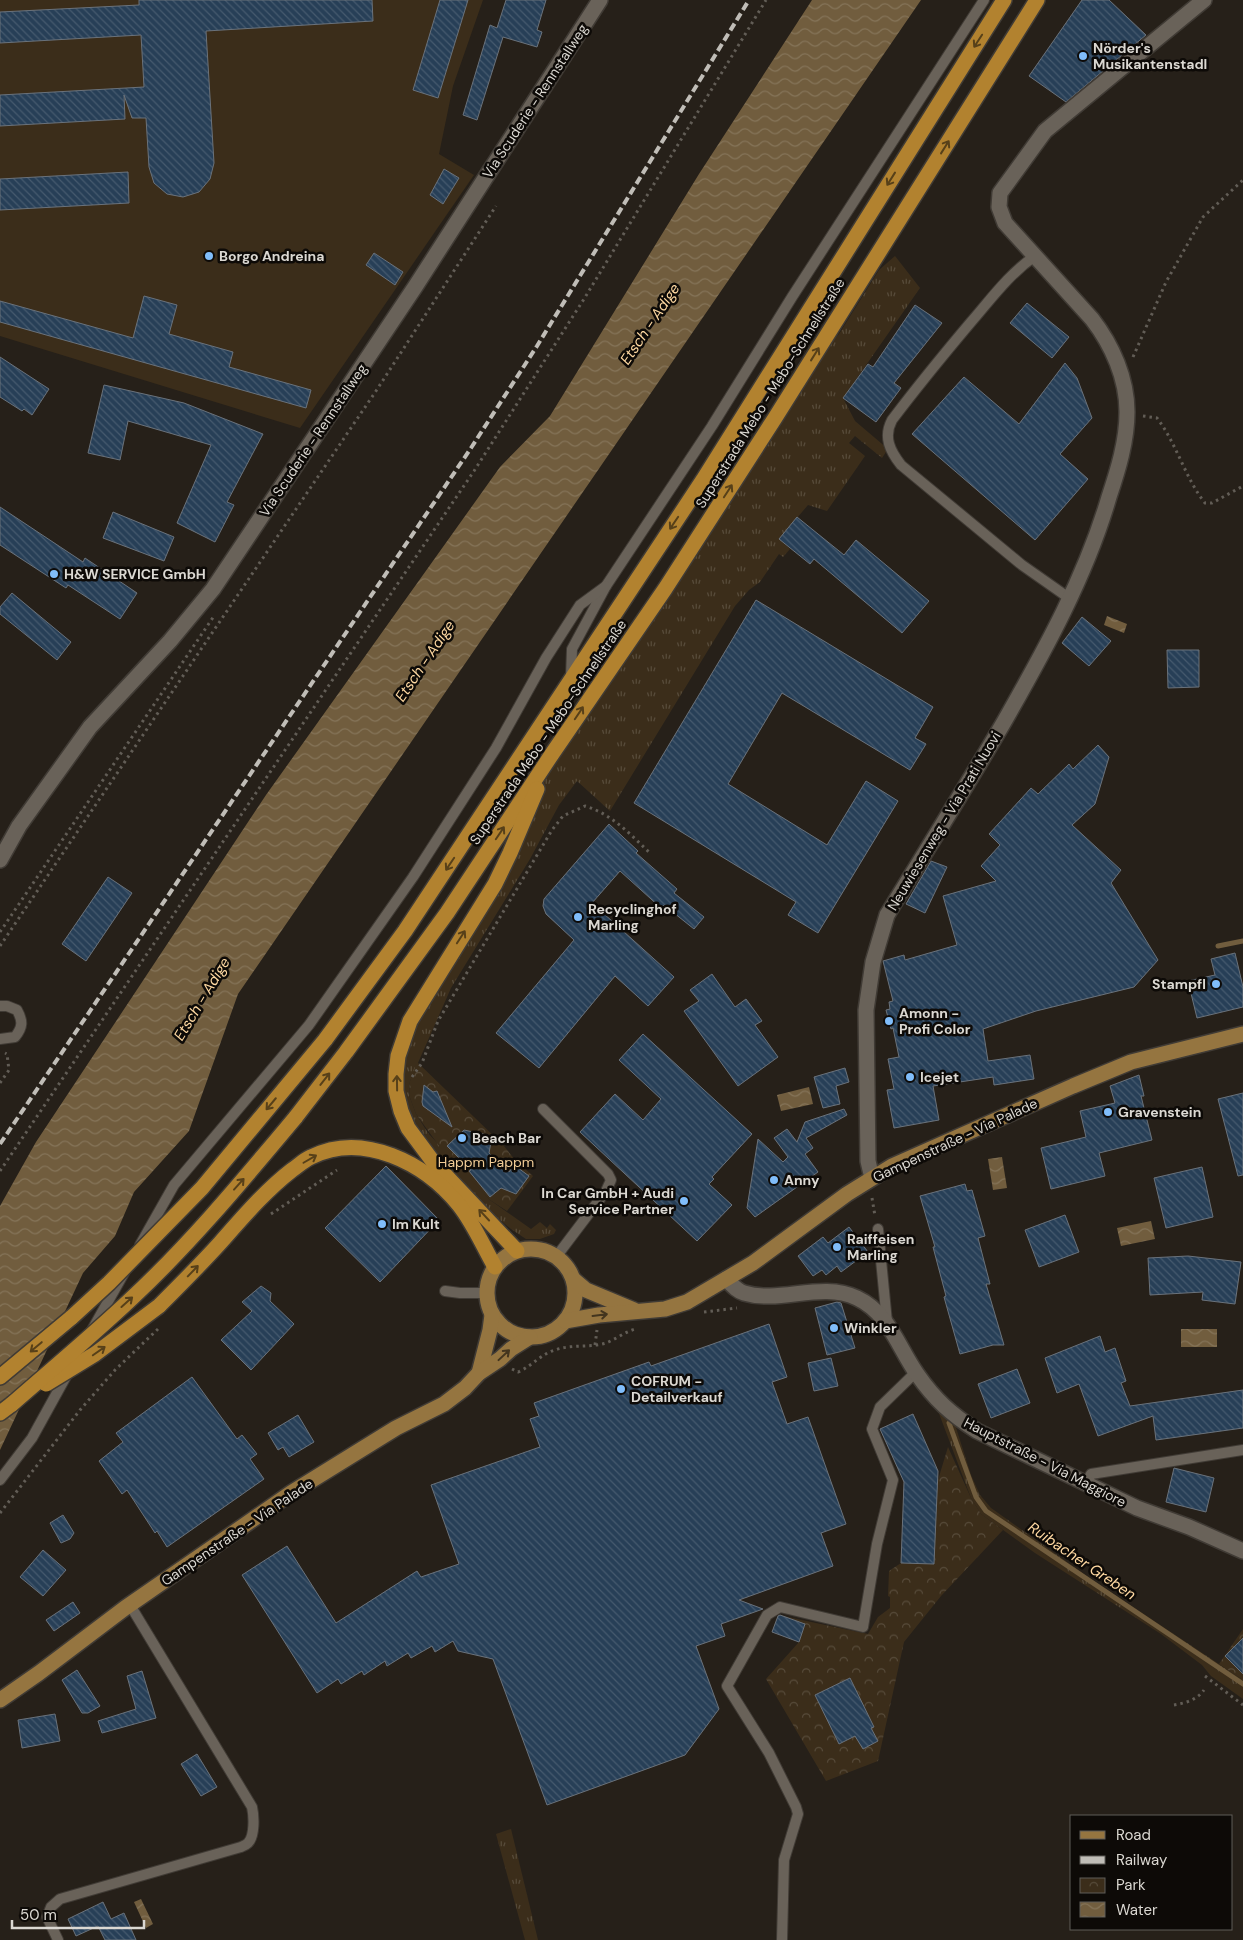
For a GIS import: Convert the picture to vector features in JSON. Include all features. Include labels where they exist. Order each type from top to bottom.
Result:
[{"type":"highway","name":"Superstrada Mebo - Mebo-Schnellstraße","points":[[0,1378],[109,1283],[202,1188],[324,1040],[405,931],[703,480],[1004,0]]},
{"type":"highway","name":"Superstrada Mebo - Mebo-Schnellstraße","points":[[6,1408],[132,1298],[183,1246],[242,1181],[295,1118],[346,1052],[446,913],[665,589],[1037,0]]},
{"type":"highway","points":[[517,1251],[434,1163],[408,1128],[400,1110],[396,1091],[396,1074],[398,1056],[410,1021],[495,884],[552,754]]},
{"type":"highway","points":[[6,1408],[95,1354],[159,1306],[272,1186],[310,1157],[328,1150],[364,1148],[395,1157],[420,1169],[434,1180],[458,1205],[476,1228],[495,1267]]},
{"type":"main road","name":"Gampenstraße - Via Palade","points":[[565,1321],[578,1317],[666,1309],[687,1302],[753,1262],[784,1238],[872,1178],[905,1160],[1131,1062],[1243,1034]]},
{"type":"main road","points":[[530,1249],[544,1251],[556,1257],[564,1264],[573,1280],[575,1295],[565,1321],[550,1333],[530,1337],[508,1331],[492,1315],[487,1300],[490,1277],[495,1267],[505,1257],[517,1251],[530,1249]]},
{"type":"main road","name":"Gampenstraße - Via Palade","points":[[573,1280],[586,1290],[636,1311]]},
{"type":"main road","name":"Gampenstraße - Via Palade","points":[[478,1373],[490,1330],[492,1315]]},
{"type":"main road","name":"Gampenstraße - Via Palade","points":[[0,1700],[130,1605],[291,1493],[396,1428],[444,1404],[465,1388],[478,1373],[530,1337]]},
{"type":"street","name":"Via Scuderie - Rennstallweg","points":[[0,860],[20,826],[90,728],[170,641],[218,582],[409,296],[600,0]]},
{"type":"street","name":"Neuwiesenweg - Via Prati Nuovi","points":[[872,1178],[868,1160],[866,1010],[873,962],[887,916],[1039,660],[1101,526],[1125,438],[1127,402],[1120,372],[1102,333],[1092,318],[1005,222],[998,200],[1005,185],[1045,131],[1204,0]]},
{"type":"street","name":"Hauptstraße - Via Maggiore","points":[[726,1279],[735,1288],[744,1293],[758,1295],[836,1291],[856,1298],[874,1308],[887,1324],[932,1395],[952,1415],[977,1431],[1137,1508],[1189,1527],[1243,1551]]},
{"type":"lane","points":[[571,678],[572,649],[606,586],[712,426],[792,297],[984,0]]},
{"type":"lane","points":[[1035,256],[1004,283],[949,349],[892,420],[888,428],[887,437],[889,447],[901,464],[1022,565],[1069,598]]},
{"type":"lane","points":[[0,1480],[32,1438],[174,1185],[309,1025],[413,877],[491,756],[546,658],[580,605],[606,586]]},
{"type":"lane","points":[[0,1006],[7,1006],[17,1010],[22,1019],[22,1028],[15,1037],[0,1039]]},
{"type":"lane","points":[[543,1109],[604,1169],[611,1180],[606,1191],[556,1257]]},
{"type":"lane","points":[[878,1229],[887,1324]]},
{"type":"lane","points":[[445,1291],[487,1293]]},
{"type":"lane","points":[[782,1940],[784,1860],[798,1814],[769,1753],[727,1686],[767,1614],[780,1607],[863,1627],[877,1544],[893,1480],[872,1429],[880,1407],[916,1372]]},
{"type":"lane","points":[[1086,1484],[1091,1474],[1243,1450]]},
{"type":"lane","points":[[58,1940],[47,1917],[51,1907],[60,1899],[241,1847],[249,1843],[252,1836],[254,1815],[252,1807],[130,1605]]},
{"type":"path","points":[[0,1170],[474,471],[584,299],[766,0]]},
{"type":"path","points":[[1120,372],[1130,365],[1166,282],[1203,217],[1243,180]]},
{"type":"path","points":[[0,946],[376,391],[496,206]]},
{"type":"path","points":[[1127,414],[1157,418],[1165,428],[1196,491],[1206,503],[1212,503],[1243,486]]},
{"type":"path","points":[[195,644],[201,649]]},
{"type":"path","points":[[408,1083],[422,1063],[438,1021],[552,830],[563,816],[585,806],[596,809],[616,822],[651,854]]},
{"type":"path","points":[[0,1050],[7,1054],[9,1070],[0,1083]]},
{"type":"path","points":[[265,1219],[272,1212],[337,1170]]},
{"type":"path","points":[[872,1178],[870,1192],[878,1229]]},
{"type":"path","points":[[697,1314],[712,1310],[740,1308]]},
{"type":"path","points":[[500,1359],[518,1372],[541,1355],[556,1349],[605,1343],[641,1327]]},
{"type":"path","points":[[0,1513],[80,1410],[115,1370],[158,1328]]},
{"type":"path","points":[[1205,1676],[1243,1705]]},
{"type":"path","points":[[1174,1705],[1194,1699],[1201,1695],[1204,1690]]},
{"type":"green space","name":"Borgo Andreina","points":[[0,0],[483,0],[453,86],[439,154],[474,175],[300,428],[0,336]]},
{"type":"green space","points":[[895,256],[920,288],[843,398],[855,421],[888,449],[882,458],[855,436],[849,443],[865,456],[827,511],[808,505],[779,539],[790,549],[783,557],[779,554],[760,582],[749,590],[735,606],[610,811],[577,781],[559,805],[530,859],[451,988],[410,1081],[409,1095],[416,1114],[428,1133],[490,1200],[531,1229],[540,1222],[547,1228],[550,1224],[556,1230],[554,1234],[540,1239],[526,1239],[483,1206],[408,1128],[398,1056],[470,924],[552,754],[809,363],[839,334],[879,270]]},
{"type":"green space","name":"Happm Pappm","points":[[417,1062],[533,1176],[507,1211],[490,1200],[442,1150],[416,1114],[409,1095],[410,1081]]},
{"type":"green space","points":[[932,1395],[952,1415],[971,1475],[980,1495],[991,1508],[1091,1579],[1243,1680],[1243,1699],[1211,1676],[1202,1665],[1161,1634],[1035,1553],[981,1514],[971,1498]]},
{"type":"green space","points":[[948,1447],[971,1498],[981,1514],[1003,1530],[941,1596],[904,1642],[878,1761],[826,1781],[766,1679],[799,1642],[805,1625],[778,1615],[868,1634],[878,1617],[890,1608],[890,1597],[888,1596],[889,1571],[901,1563],[934,1564],[938,1480]]},
{"type":"green space","points":[[1243,1629],[1243,1680],[1219,1664]]},
{"type":"green space","points":[[511,1829],[538,1940],[525,1940],[496,1834]]},
{"type":"water","name":"Etsch - Adige","points":[[812,0],[921,0],[238,994],[189,1131],[134,1192],[115,1236],[83,1273],[0,1450],[0,1206],[36,1142],[266,795],[500,467],[550,416],[699,174]]},
{"type":"water","points":[[1107,616],[1127,624],[1124,633],[1104,625]]},
{"type":"water","points":[[809,1087],[813,1104],[781,1111],[777,1095]]},
{"type":"water","points":[[1002,1157],[1007,1188],[993,1190],[988,1159]]},
{"type":"water","points":[[1151,1221],[1155,1239],[1121,1246],[1117,1228]]},
{"type":"water","points":[[1181,1329],[1217,1329],[1217,1347],[1181,1347]]},
{"type":"water","points":[[141,1899],[153,1924],[146,1928],[134,1902]]},
{"type":"building","points":[[139,0],[372,0],[373,21],[206,31],[214,163],[210,179],[199,192],[183,197],[167,194],[154,183],[149,167],[146,118],[132,118],[124,95],[125,119],[0,126],[0,95],[144,87],[141,35],[0,43],[0,12],[139,5]]},
{"type":"building","points":[[440,0],[468,0],[438,98],[413,90]]},
{"type":"building","points":[[506,0],[546,0],[537,30],[542,32],[537,47],[503,37],[477,120],[463,115],[490,25],[497,28]]},
{"type":"building","name":"Nörder's Musikantenstadl","points":[[1082,0],[1109,0],[1146,35],[1066,102],[1029,76]]},
{"type":"building","points":[[444,169],[459,178],[443,204],[430,195]]},
{"type":"building","points":[[128,172],[129,203],[0,210],[0,179]]},
{"type":"building","points":[[374,253],[403,272],[395,285],[366,265]]},
{"type":"building","points":[[144,296],[177,305],[169,334],[233,352],[229,367],[311,390],[306,408],[0,322],[0,301],[133,338]]},
{"type":"building","points":[[1027,303],[1069,337],[1052,358],[1010,323]]},
{"type":"building","points":[[915,305],[942,323],[894,383],[901,388],[876,422],[843,398],[868,364],[873,367]]},
{"type":"building","points":[[0,357],[49,389],[32,415],[0,397]]},
{"type":"building","points":[[1065,363],[1077,378],[1092,418],[1060,454],[1088,479],[1035,540],[912,434],[964,377],[1019,424]]},
{"type":"building","points":[[104,385],[184,403],[263,434],[227,502],[234,505],[215,542],[177,523],[211,445],[128,421],[120,460],[88,453]]},
{"type":"building","points":[[0,507],[83,562],[85,558],[137,593],[120,619],[68,585],[66,588],[0,545]]},
{"type":"building","points":[[113,512],[174,537],[164,561],[103,538]]},
{"type":"building","points":[[797,517],[844,555],[856,540],[929,601],[902,633],[814,559],[810,564],[779,539]]},
{"type":"building","points":[[12,593],[71,642],[57,660],[0,614],[0,607]]},
{"type":"building","points":[[756,600],[933,707],[915,738],[926,744],[910,770],[782,693],[728,784],[827,845],[866,781],[898,801],[818,933],[788,915],[796,902],[634,803]]},
{"type":"building","points":[[1082,617],[1111,641],[1089,666],[1062,643]]},
{"type":"building","points":[[1167,650],[1199,650],[1199,687],[1168,688]]},
{"type":"building","points":[[1098,745],[1109,757],[1095,804],[1072,825],[1121,870],[1111,883],[1158,960],[1134,987],[1036,1011],[983,1029],[988,1061],[1030,1055],[1034,1079],[994,1085],[993,1077],[933,1086],[939,1120],[894,1128],[887,1090],[894,1089],[888,1059],[899,1057],[893,1028],[891,1029],[886,1010],[890,1009],[889,1002],[893,1001],[883,961],[904,955],[905,960],[957,945],[943,896],[996,881],[981,866],[1000,845],[989,834],[1031,788],[1038,794],[1069,764],[1073,769]]},
{"type":"building","points":[[609,824],[638,851],[636,853],[677,889],[674,893],[704,917],[694,929],[664,905],[661,908],[620,871],[592,903],[674,977],[648,1006],[615,976],[539,1068],[496,1033],[574,940],[546,914],[543,906],[544,899]]},
{"type":"building","points":[[931,861],[947,867],[925,913],[906,904]]},
{"type":"building","points":[[108,877],[132,893],[86,961],[62,944]]},
{"type":"building","name":"Stampfl","points":[[1235,953],[1243,987],[1243,1007],[1197,1018],[1188,981],[1215,975],[1211,959]]},
{"type":"building","points":[[712,974],[735,1007],[746,999],[762,1021],[755,1025],[778,1057],[738,1086],[684,1011],[699,1001],[690,990]]},
{"type":"building","points":[[643,1034],[752,1134],[712,1177],[714,1179],[709,1184],[732,1205],[697,1241],[580,1132],[615,1094],[643,1120],[661,1099],[619,1060]]},
{"type":"building","points":[[845,1068],[849,1082],[836,1086],[840,1104],[823,1108],[814,1077]]},
{"type":"building","points":[[1139,1075],[1144,1096],[1141,1096],[1152,1140],[1099,1153],[1105,1176],[1051,1189],[1041,1148],[1086,1137],[1080,1111],[1115,1103],[1110,1086]]},
{"type":"building","points":[[424,1085],[433,1092],[437,1091],[452,1127],[423,1106]]},
{"type":"building","points":[[1243,1093],[1243,1175],[1238,1176],[1218,1099]]},
{"type":"building","points":[[844,1109],[847,1115],[806,1138],[813,1148],[805,1154],[818,1172],[755,1217],[747,1208],[758,1139],[783,1162],[788,1157],[774,1138],[787,1129],[797,1142],[805,1122]]},
{"type":"building","points":[[464,1130],[492,1136],[489,1153],[509,1172],[514,1165],[529,1176],[516,1194],[501,1188],[490,1197],[469,1171],[471,1170],[447,1146]]},
{"type":"building","name":"Im Kult","points":[[386,1166],[439,1220],[380,1282],[325,1228]]},
{"type":"building","points":[[1202,1167],[1213,1217],[1166,1228],[1154,1178]]},
{"type":"building","points":[[965,1184],[967,1191],[972,1190],[985,1236],[978,1238],[990,1284],[986,1284],[1004,1345],[993,1345],[960,1354],[944,1297],[946,1296],[933,1247],[935,1247],[920,1196]]},
{"type":"building","points":[[1065,1215],[1079,1252],[1039,1267],[1025,1230]]},
{"type":"building","name":"Raiffeisen Marling","points":[[849,1227],[868,1252],[841,1272],[837,1266],[826,1275],[822,1270],[813,1276],[798,1256],[823,1237],[828,1243]]},
{"type":"building","points":[[1188,1256],[1241,1262],[1235,1304],[1202,1300],[1203,1292],[1150,1295],[1148,1258]]},
{"type":"building","points":[[261,1286],[271,1293],[270,1301],[294,1324],[251,1370],[221,1340],[252,1311],[242,1302]]},
{"type":"building","name":"Winkler","points":[[837,1302],[841,1303],[855,1348],[827,1355],[815,1308]]},
{"type":"building","points":[[769,1324],[787,1377],[772,1382],[787,1424],[808,1417],[846,1524],[821,1533],[833,1566],[739,1600],[763,1609],[721,1624],[725,1636],[696,1646],[719,1709],[685,1755],[547,1805],[493,1659],[458,1651],[453,1641],[435,1652],[432,1646],[411,1658],[408,1653],[387,1666],[385,1661],[364,1675],[362,1671],[341,1684],[338,1679],[317,1693],[242,1575],[287,1546],[336,1623],[417,1571],[421,1577],[459,1564],[431,1485],[540,1447],[530,1419],[539,1416],[534,1403],[649,1362],[651,1366]]},
{"type":"building","points":[[1100,1336],[1105,1352],[1115,1348],[1126,1381],[1121,1383],[1130,1406],[1243,1390],[1243,1428],[1156,1440],[1153,1416],[1098,1436],[1079,1384],[1057,1393],[1045,1358]]},
{"type":"building","points":[[831,1358],[838,1386],[814,1391],[808,1363]]},
{"type":"building","points":[[1017,1369],[1030,1403],[991,1418],[978,1384]]},
{"type":"building","points":[[192,1377],[237,1439],[242,1435],[257,1454],[250,1459],[264,1479],[167,1547],[157,1531],[155,1533],[127,1490],[122,1494],[99,1461],[123,1442],[116,1433]]},
{"type":"building","points":[[913,1414],[938,1471],[934,1564],[901,1563],[904,1482],[880,1429]]},
{"type":"building","points":[[298,1415],[314,1442],[289,1457],[283,1447],[278,1450],[268,1433]]},
{"type":"building","points":[[1174,1468],[1214,1478],[1206,1512],[1166,1502]]},
{"type":"building","points":[[63,1515],[74,1533],[70,1539],[61,1543],[50,1523]]},
{"type":"building","points":[[43,1550],[66,1570],[43,1596],[20,1577]]},
{"type":"building","points":[[73,1602],[80,1613],[54,1631],[46,1620]]},
{"type":"building","points":[[780,1615],[805,1624],[799,1642],[772,1632]]},
{"type":"building","points":[[1243,1638],[1243,1674],[1225,1656]]},
{"type":"building","points":[[77,1670],[100,1706],[88,1713],[82,1713],[62,1680]]},
{"type":"building","points":[[142,1671],[156,1718],[102,1733],[98,1721],[136,1709],[127,1676]]},
{"type":"building","points":[[850,1678],[874,1727],[871,1728],[878,1741],[863,1749],[855,1736],[839,1744],[815,1695]]},
{"type":"building","points":[[55,1714],[60,1741],[22,1748],[18,1720]]},
{"type":"building","points":[[197,1754],[217,1787],[201,1796],[181,1764]]},
{"type":"building","points":[[103,1902],[111,1919],[124,1913],[136,1940],[105,1940],[98,1926],[76,1936],[68,1919]]},
{"type":"waterway","points":[[1218,946],[1243,941]]},
{"type":"waterway","name":"Ruibacher Greben","points":[[949,1423],[976,1497],[986,1511],[1243,1684]]},
{"type":"railway","points":[[0,1144],[471,448],[537,346],[749,0]]},
{"type":"place","name":"Nörder's Musikantenstadl","points":[[1083,56]]},
{"type":"place","name":"Borgo Andreina","points":[[209,256]]},
{"type":"place","name":"H&W SERVICE GmbH","points":[[54,574]]},
{"type":"place","name":"Recyclinghof Marling","points":[[578,917]]},
{"type":"place","name":"Stampfl","points":[[1216,984]]},
{"type":"place","name":"Amonn - Profi Color","points":[[889,1021]]},
{"type":"place","name":"Icejet","points":[[910,1077]]},
{"type":"place","name":"Gravenstein","points":[[1108,1112]]},
{"type":"place","name":"Beach Bar","points":[[462,1138]]},
{"type":"place","name":"Anny","points":[[774,1180]]},
{"type":"place","name":"In Car GmbH + Audi Service Partner","points":[[684,1201]]},
{"type":"place","name":"Im Kult","points":[[382,1224]]},
{"type":"place","name":"Raiffeisen Marling","points":[[837,1247]]},
{"type":"place","name":"Winkler","points":[[834,1328]]},
{"type":"place","name":"COFRUM - Detailverkauf","points":[[621,1389]]}]
